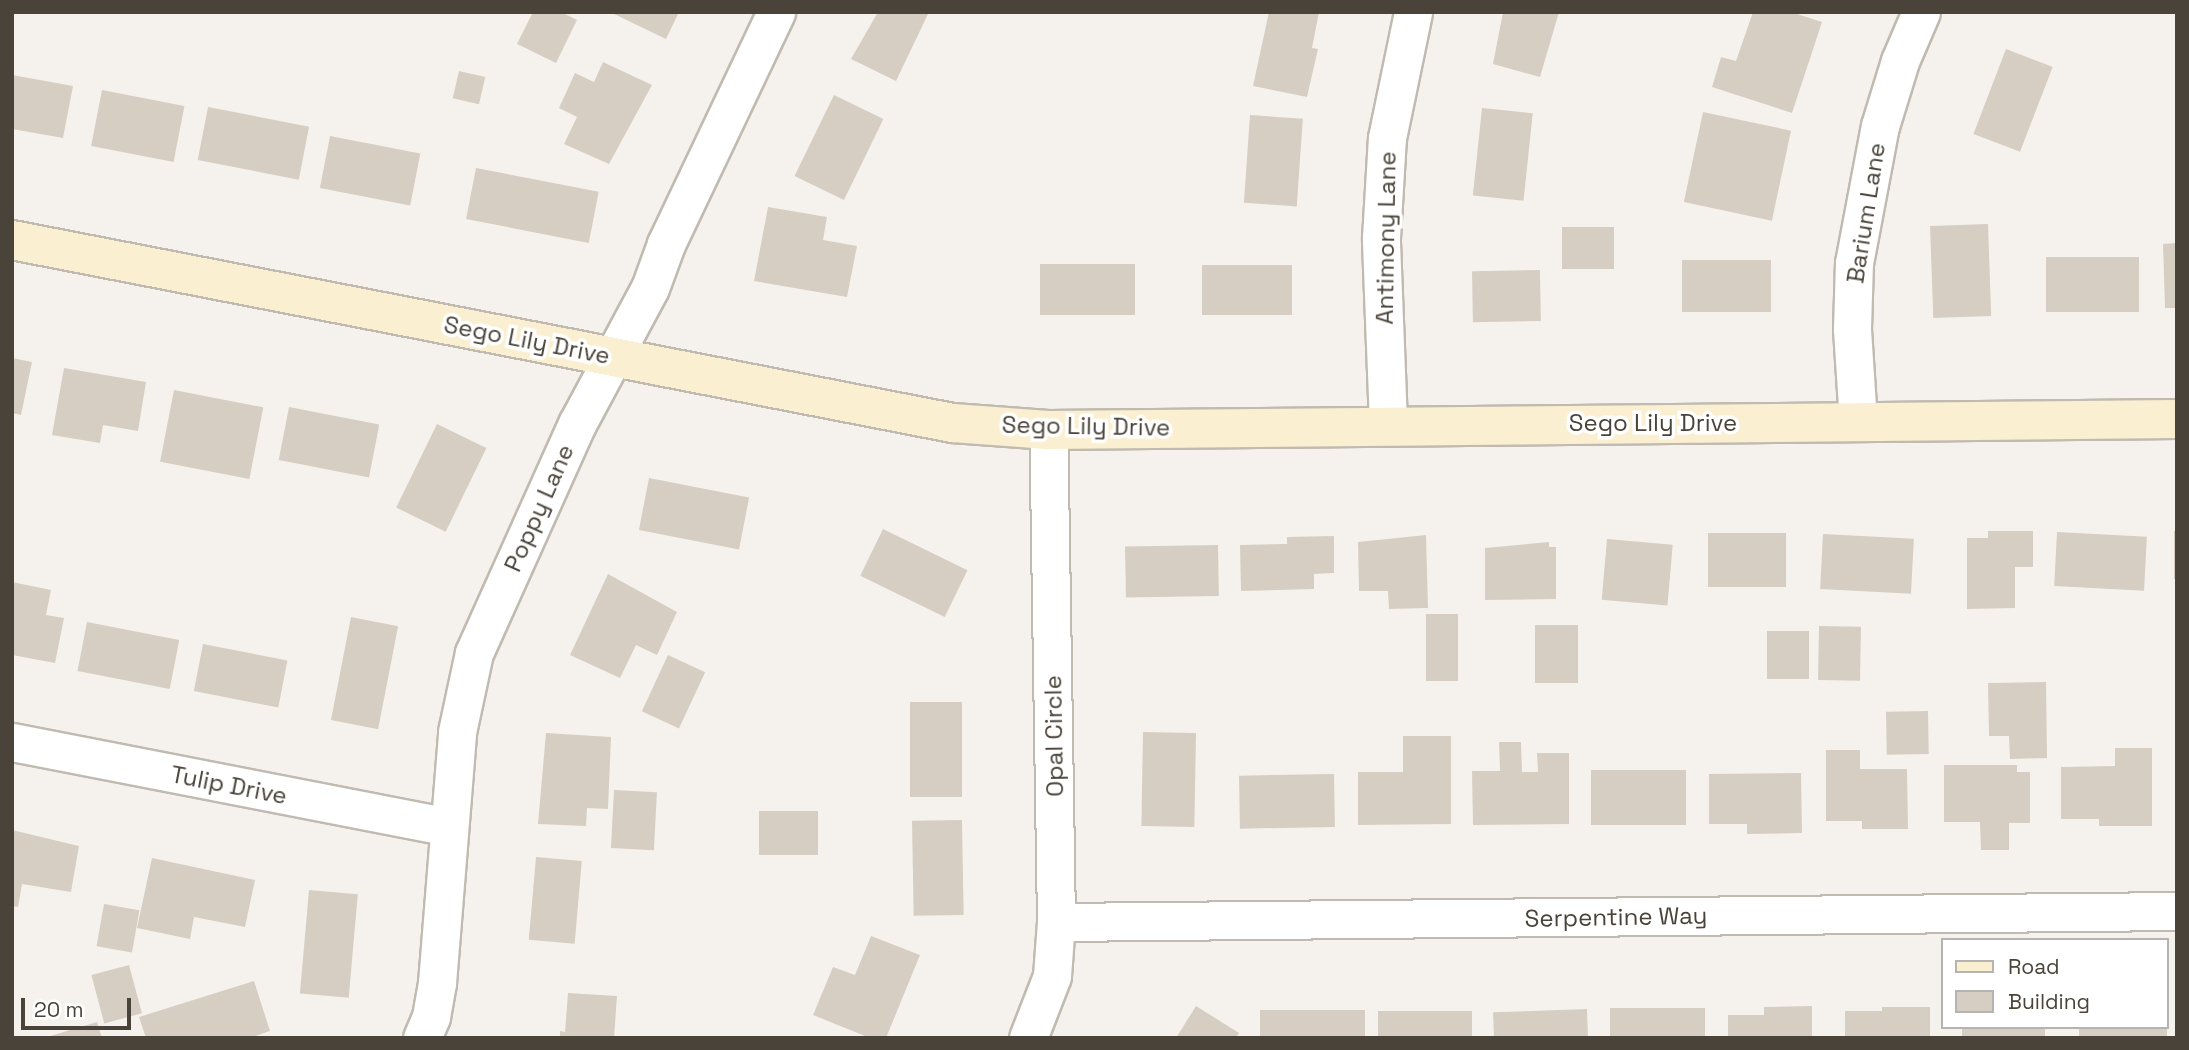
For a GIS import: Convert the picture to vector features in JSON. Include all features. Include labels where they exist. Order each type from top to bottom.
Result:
[{"type":"main road","name":"Sego Lily Drive","points":[[12,240],[953,423],[1048,430],[1388,424],[2177,419]]},
{"type":"street","name":"Poppy Lane","points":[[422,1038],[431,1017],[436,983],[446,826],[463,690],[474,653],[610,356],[650,288],[666,244],[776,12]]},
{"type":"street","name":"Antimony Lane","points":[[1388,424],[1381,238],[1387,138],[1413,12]]},
{"type":"street","name":"Barium Lane","points":[[1858,422],[1852,329],[1854,263],[1880,125],[1921,12]]},
{"type":"street","name":"Opal Circle","points":[[1028,1038],[1052,976],[1056,922],[1048,430]]},
{"type":"street","name":"Tulip Drive","points":[[12,743],[446,826]]},
{"type":"street","name":"Serpentine Way","points":[[1056,922],[2177,911]]},
{"type":"building","points":[[533,12],[561,12],[577,20],[556,63],[517,44]]},
{"type":"building","points":[[610,12],[679,12],[666,39]]},
{"type":"building","points":[[878,12],[929,12],[896,81],[851,59]]},
{"type":"building","points":[[1269,12],[1319,12],[1312,48],[1318,49],[1307,97],[1253,86]]},
{"type":"building","points":[[1503,12],[1559,12],[1540,77],[1493,64]]},
{"type":"building","points":[[1753,12],[1791,12],[1822,22],[1792,113],[1712,87],[1721,57],[1736,61]]},
{"type":"building","points":[[2006,49],[2053,67],[2020,152],[1973,134]]},
{"type":"building","points":[[603,62],[652,85],[609,164],[564,144],[577,117],[559,108],[575,73],[594,82]]},
{"type":"building","points":[[459,71],[485,77],[479,104],[453,98]]},
{"type":"building","points":[[12,75],[73,86],[63,138],[12,129]]},
{"type":"building","points":[[102,90],[184,106],[174,162],[91,146]]},
{"type":"building","points":[[834,95],[883,119],[844,200],[795,176]]},
{"type":"building","points":[[208,107],[309,127],[299,180],[198,160]]},
{"type":"building","points":[[1482,108],[1533,113],[1524,201],[1473,196]]},
{"type":"building","points":[[1703,112],[1791,131],[1772,221],[1684,202]]},
{"type":"building","points":[[1250,115],[1303,119],[1297,206],[1244,203]]},
{"type":"building","points":[[330,136],[420,154],[410,206],[320,188]]},
{"type":"building","points":[[476,168],[599,192],[589,243],[466,219]]},
{"type":"building","points":[[768,207],[827,217],[823,240],[857,246],[847,297],[754,281]]},
{"type":"building","points":[[1988,224],[1991,316],[1933,318],[1930,226]]},
{"type":"building","points":[[1562,227],[1614,227],[1614,269],[1562,269]]},
{"type":"building","points":[[2177,243],[2177,308],[2165,308],[2163,244]]},
{"type":"building","points":[[2046,257],[2139,257],[2139,312],[2046,312]]},
{"type":"building","points":[[1682,260],[1771,260],[1771,312],[1682,312]]},
{"type":"building","points":[[1040,264],[1135,264],[1135,315],[1040,315]]},
{"type":"building","points":[[1202,265],[1292,265],[1292,315],[1202,315]]},
{"type":"building","points":[[1540,270],[1541,321],[1473,322],[1472,271]]},
{"type":"building","points":[[12,358],[32,362],[21,415],[12,413]]},
{"type":"building","points":[[64,368],[146,382],[138,431],[103,425],[100,443],[52,435]]},
{"type":"building","points":[[174,390],[263,407],[249,479],[160,462]]},
{"type":"building","points":[[289,407],[379,425],[369,478],[279,460]]},
{"type":"building","points":[[437,424],[486,448],[446,532],[396,508]]},
{"type":"building","points":[[649,478],[749,497],[739,549],[639,530]]},
{"type":"building","points":[[883,529],[967,570],[945,617],[860,576]]},
{"type":"building","points":[[1988,531],[2033,531],[2033,567],[2015,567],[2015,608],[1967,609],[1967,538],[1988,538]]},
{"type":"building","points":[[2174,531],[2177,531],[2177,579],[2174,579]]},
{"type":"building","points":[[2057,532],[2147,537],[2144,591],[2054,586]]},
{"type":"building","points":[[1708,533],[1786,533],[1786,587],[1708,587]]},
{"type":"building","points":[[1823,534],[1914,539],[1911,594],[1820,589]]},
{"type":"building","points":[[1426,535],[1428,608],[1389,609],[1388,591],[1359,591],[1358,542]]},
{"type":"building","points":[[1334,536],[1334,573],[1314,574],[1314,589],[1241,591],[1240,545],[1287,544],[1287,537]]},
{"type":"building","points":[[1607,539],[1673,545],[1667,606],[1602,600]]},
{"type":"building","points":[[1549,542],[1549,547],[1556,547],[1556,599],[1485,600],[1485,548]]},
{"type":"building","points":[[1218,545],[1219,596],[1126,598],[1125,547]]},
{"type":"building","points":[[608,574],[677,612],[657,655],[636,645],[620,678],[570,655]]},
{"type":"building","points":[[12,582],[51,590],[46,615],[64,618],[55,663],[12,655]]},
{"type":"building","points":[[1426,614],[1458,614],[1458,681],[1426,681]]},
{"type":"building","points":[[351,617],[398,626],[378,729],[331,720]]},
{"type":"building","points":[[87,622],[179,640],[170,689],[77,671]]},
{"type":"building","points":[[1535,625],[1578,625],[1578,683],[1535,683]]},
{"type":"building","points":[[1819,626],[1861,627],[1860,681],[1818,680]]},
{"type":"building","points":[[1767,631],[1809,631],[1809,679],[1767,679]]},
{"type":"building","points":[[203,644],[287,660],[278,708],[194,691]]},
{"type":"building","points":[[668,655],[705,672],[679,729],[642,711]]},
{"type":"building","points":[[2046,682],[2047,758],[2010,759],[2009,736],[1989,736],[1988,683]]},
{"type":"building","points":[[910,702],[962,702],[962,797],[910,797]]},
{"type":"building","points":[[1928,711],[1929,754],[1887,755],[1886,712]]},
{"type":"building","points":[[1143,732],[1196,733],[1194,827],[1141,826]]},
{"type":"building","points":[[546,733],[611,737],[608,809],[587,808],[586,826],[538,824]]},
{"type":"building","points":[[1403,736],[1451,736],[1451,824],[1358,825],[1358,772],[1403,772]]},
{"type":"building","points":[[1499,742],[1521,742],[1522,772],[1538,772],[1537,753],[1569,753],[1569,824],[1473,825],[1472,771],[1500,771]]},
{"type":"building","points":[[2115,748],[2152,748],[2152,826],[2099,826],[2099,819],[2061,819],[2061,767],[2115,766]]},
{"type":"building","points":[[1826,750],[1860,750],[1860,769],[1907,769],[1908,829],[1862,829],[1862,821],[1826,821]]},
{"type":"building","points":[[1944,765],[2017,765],[2017,772],[2030,772],[2030,823],[2009,823],[2009,850],[1981,850],[1980,822],[1944,822]]},
{"type":"building","points":[[1591,770],[1686,770],[1686,825],[1591,825]]},
{"type":"building","points":[[1801,773],[1802,833],[1747,834],[1747,824],[1709,824],[1709,774]]},
{"type":"building","points":[[1334,774],[1335,827],[1240,829],[1239,776]]},
{"type":"building","points":[[614,790],[657,792],[654,850],[611,848]]},
{"type":"building","points":[[759,811],[818,811],[818,855],[759,855]]},
{"type":"building","points":[[962,820],[964,915],[914,916],[912,821]]},
{"type":"building","points":[[12,830],[79,846],[71,892],[22,884],[18,907],[12,906]]},
{"type":"building","points":[[536,857],[582,861],[575,944],[529,940]]},
{"type":"building","points":[[152,858],[255,880],[245,927],[194,917],[190,939],[137,928]]},
{"type":"building","points":[[309,890],[358,894],[349,998],[300,994]]},
{"type":"building","points":[[104,904],[139,910],[132,953],[97,946]]},
{"type":"building","points":[[871,936],[920,955],[886,1038],[870,1038],[813,1015],[833,967],[855,975]]},
{"type":"building","points":[[129,965],[142,1013],[104,1023],[91,975]]},
{"type":"building","points":[[254,981],[270,1031],[250,1038],[146,1038],[139,1017]]},
{"type":"building","points":[[568,993],[617,996],[614,1038],[560,1038],[560,1031],[565,1032]]},
{"type":"building","points":[[1196,1006],[1239,1033],[1236,1038],[1176,1038]]},
{"type":"building","points":[[1812,1006],[1812,1038],[1728,1038],[1728,1015],[1764,1015],[1764,1007]]},
{"type":"building","points":[[1882,1007],[1930,1007],[1930,1038],[1845,1038],[1845,1011],[1882,1011]]},
{"type":"building","points":[[1610,1008],[1705,1008],[1705,1038],[1610,1038]]},
{"type":"building","points":[[1587,1009],[1588,1038],[1494,1038],[1493,1012]]},
{"type":"building","points":[[1260,1010],[1365,1010],[1365,1038],[1260,1038]]},
{"type":"building","points":[[1378,1011],[1472,1011],[1472,1038],[1378,1038]]},
{"type":"building","points":[[97,1022],[102,1038],[47,1038],[47,1037]]},
{"type":"building","points":[[1962,1029],[2045,1029],[2045,1038],[1962,1038]]},
{"type":"building","points":[[2079,1029],[2167,1029],[2167,1038],[2079,1038]]}]
